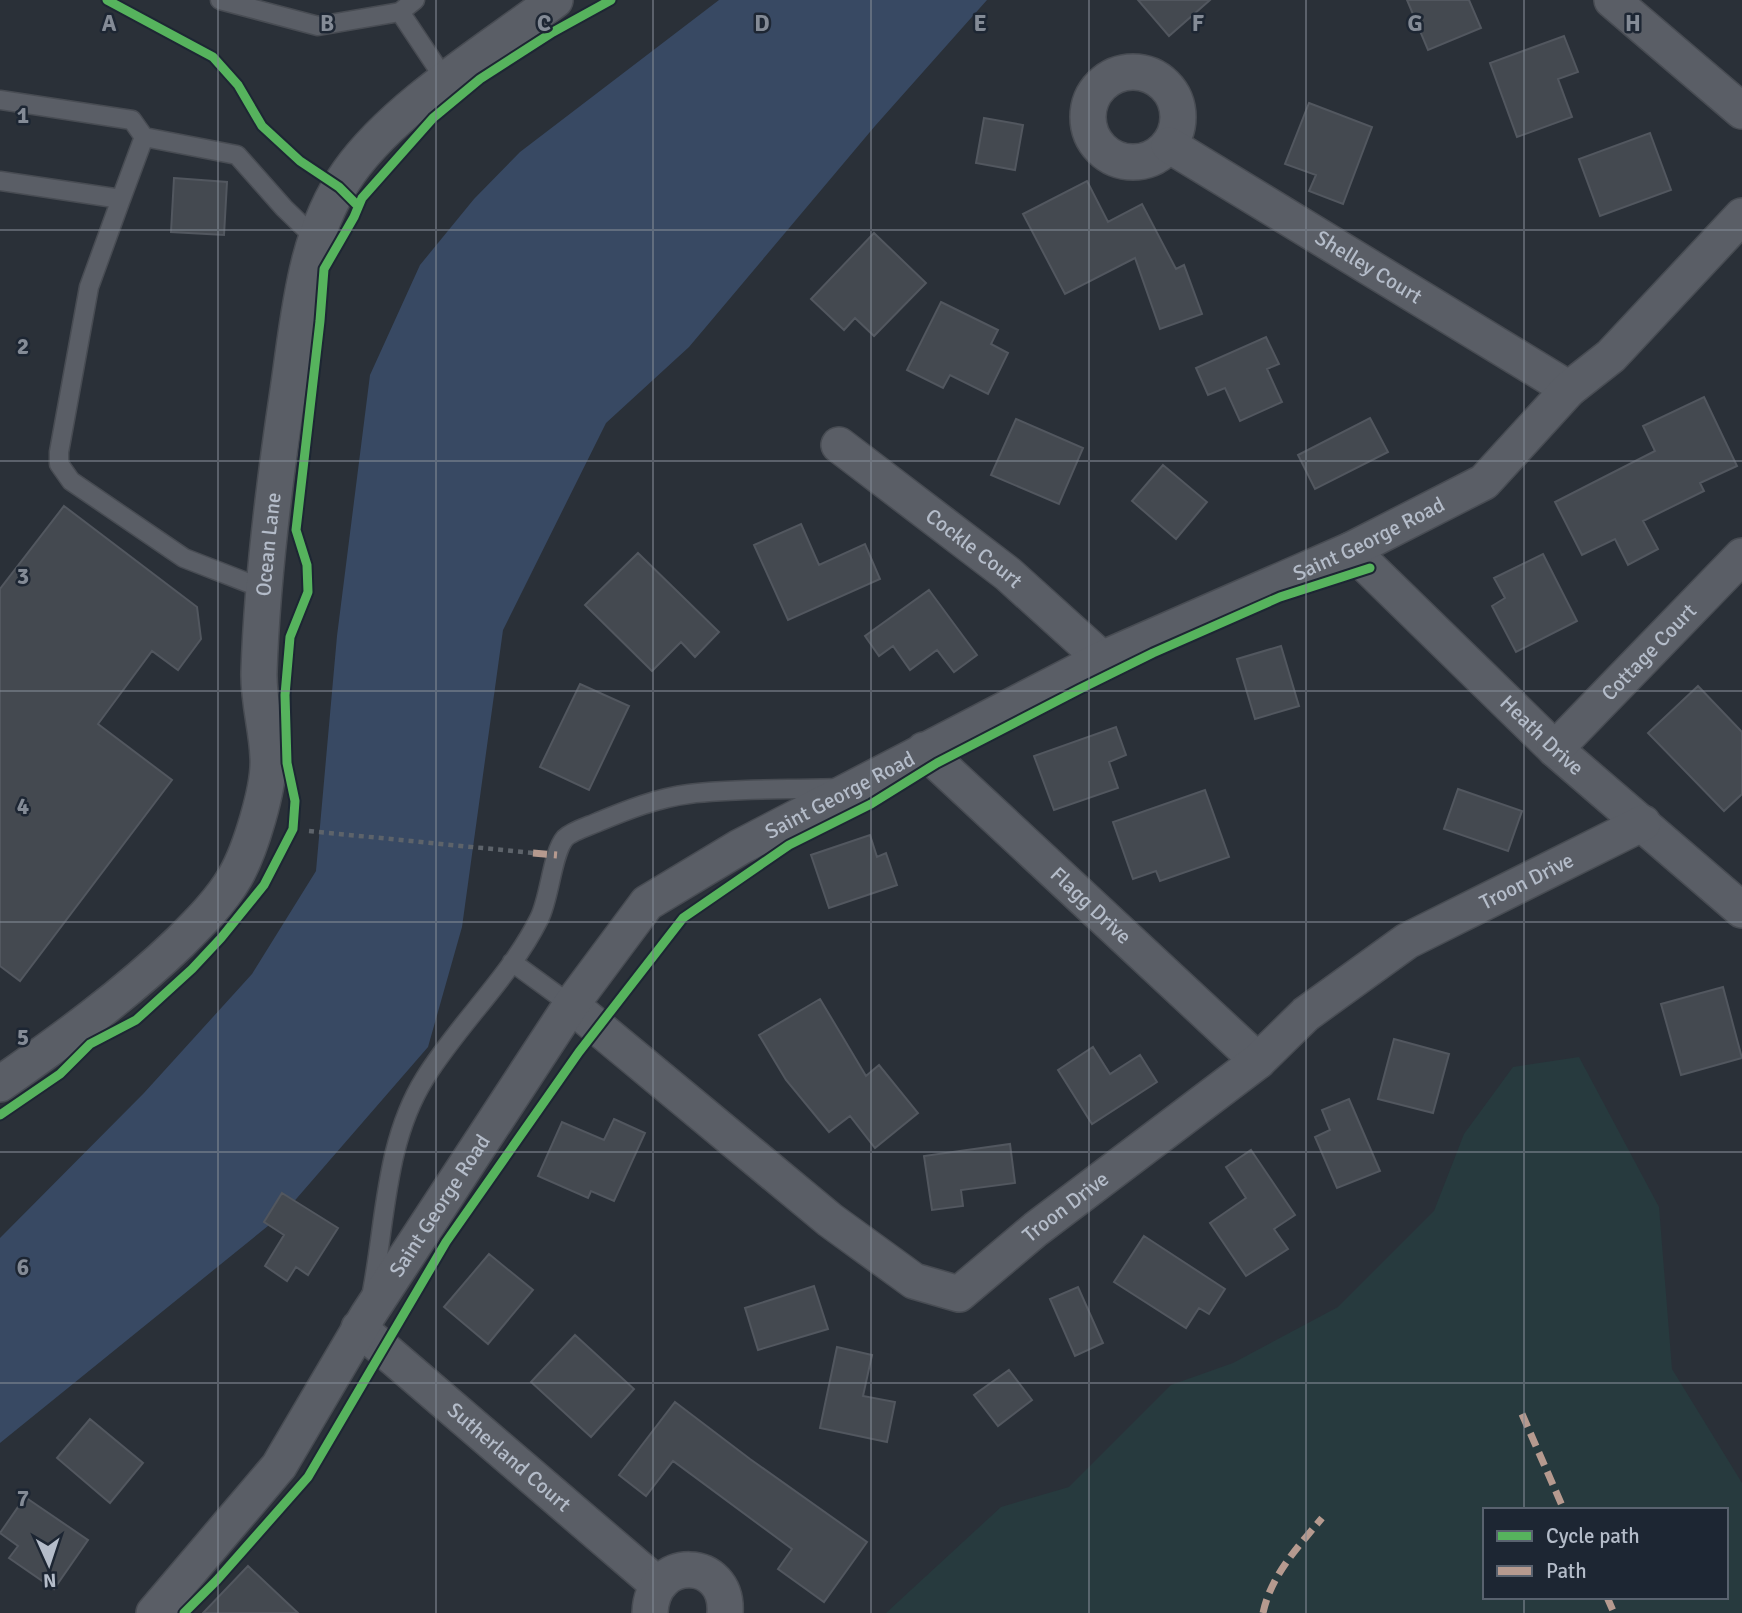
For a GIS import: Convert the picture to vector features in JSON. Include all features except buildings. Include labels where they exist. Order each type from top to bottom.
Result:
[{"type":"street","name":"Ocean Lane","points":[[0,1084],[85,1024],[154,967],[203,919],[235,877],[257,825],[269,761],[258,677],[264,589],[281,438],[304,287],[315,238],[349,170],[375,142],[417,102],[555,0]]},
{"type":"street","points":[[1612,0],[1742,111]]},
{"type":"street","name":"Shelley Court","points":[[1169,145],[1569,389]]},
{"type":"street","name":"Saint George Road","points":[[154,1613],[279,1466],[364,1322],[571,1006],[647,904],[740,847],[1102,659],[1351,550],[1485,482],[1569,389],[1611,356],[1742,216]]},
{"type":"street","name":"Cockle Court","points":[[839,445],[1008,574],[1102,659]]},
{"type":"street","name":"Heath Drive","points":[[1351,550],[1555,749],[1742,910]]},
{"type":"street","name":"Cottage Court","points":[[1555,749],[1742,556]]},
{"type":"street","name":"Flagg Drive","points":[[924,750],[1258,1061]]},
{"type":"street","name":"Troon Drive","points":[[571,1006],[830,1220],[914,1281],[959,1294],[1037,1229],[1258,1061],[1306,1014],[1407,941],[1643,823]]},
{"type":"street","name":"Sutherland Court","points":[[364,1322],[653,1599],[668,1574],[682,1569],[698,1570],[711,1577],[721,1588],[726,1602],[726,1613]]},
{"type":"lane","points":[[220,0],[318,26],[400,12],[415,0]]},
{"type":"lane","points":[[400,12],[446,81]]},
{"type":"lane","points":[[0,100],[132,120],[144,136],[237,155],[315,238]]},
{"type":"lane","points":[[144,136],[89,287],[59,464],[71,481],[184,558],[264,589]]},
{"type":"lane","points":[[0,181],[121,199]]},
{"type":"lane","points":[[364,1322],[393,1156],[404,1119],[424,1079],[512,962],[540,917],[557,854],[565,838],[589,825],[635,807],[689,794],[855,787]]},
{"type":"lane","name":"Troon Drive","points":[[512,962],[571,1006]]},
{"type":"path","points":[[309,831],[533,853]]},
{"type":"green space","points":[[1579,1057],[1659,1207],[1672,1369],[1742,1483],[1742,1613],[886,1613],[1001,1507],[1069,1487],[1171,1385],[1233,1363],[1338,1307],[1434,1211],[1464,1134],[1513,1067]]},
{"type":"water","points":[[719,0],[987,0],[875,126],[689,347],[606,423],[503,630],[462,927],[428,1047],[284,1213],[0,1443],[0,1238],[144,1093],[252,974],[316,871],[337,636],[370,375],[420,265],[474,199],[520,152]]},
{"type":"marked path","points":[[533,853],[557,855]]},
{"type":"marked path","points":[[1522,1414],[1563,1508]]},
{"type":"marked path","points":[[1263,1613],[1279,1574],[1322,1518]]},
{"type":"marked path","points":[[1608,1599],[1614,1613]]},
{"type":"cycle path","points":[[107,0],[213,57],[238,85],[262,126],[300,161],[339,187],[358,206]]},
{"type":"cycle path","points":[[0,1115],[60,1074],[90,1044],[136,1020],[192,969],[264,885],[293,829],[295,801],[287,763],[285,695],[290,637],[308,592],[307,565],[296,530],[324,269],[362,198],[433,118],[480,79],[553,32],[611,0]]},
{"type":"cycle path","points":[[184,1613],[217,1580],[308,1477],[446,1242],[579,1052],[683,918],[789,845],[871,804],[937,763],[1080,689],[1153,653],[1280,597],[1370,568]]}]
